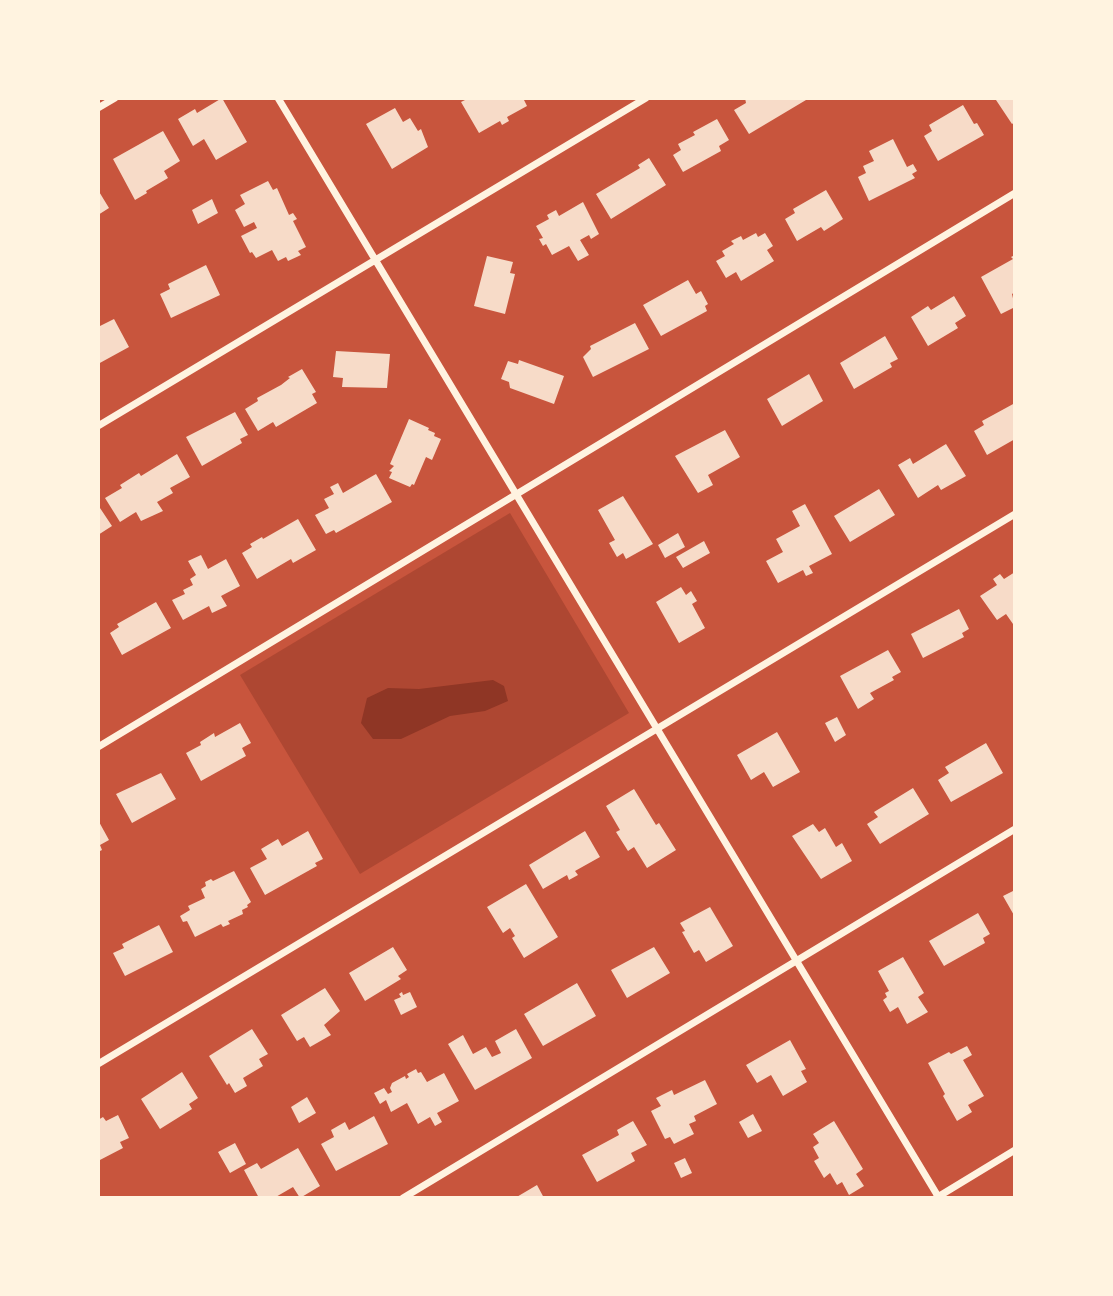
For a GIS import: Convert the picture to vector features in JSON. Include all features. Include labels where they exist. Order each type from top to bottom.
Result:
[{"type":"street","points":[[98,108],[115,98]]},
{"type":"street","points":[[278,98],[938,1198],[1015,1150]]},
{"type":"street","points":[[98,426],[646,98]]},
{"type":"street","points":[[98,747],[1015,193]]},
{"type":"street","points":[[98,1064],[1015,514]]},
{"type":"street","points":[[403,1198],[1015,829]]},
{"type":"shaded area","points":[[510,513],[629,713],[360,874],[240,675]]},
{"type":"shaded area","points":[[493,680],[504,686],[508,701],[485,711],[450,716],[401,739],[373,739],[361,723],[367,698],[388,688],[419,689]]},
{"type":"building","points":[[222,98],[247,142],[216,160],[204,139],[193,146],[178,119],[195,109],[197,113]]},
{"type":"building","points":[[469,98],[523,98],[527,106],[507,117],[509,121],[502,125],[500,121],[479,133],[461,102]]},
{"type":"building","points":[[745,98],[806,100],[749,134],[734,110],[746,103]]},
{"type":"building","points":[[1015,98],[1015,122],[1012,124],[996,100]]},
{"type":"building","points":[[963,105],[984,135],[938,161],[924,136],[932,131],[929,125]]},
{"type":"building","points":[[395,108],[403,122],[410,118],[418,131],[421,129],[428,147],[392,169],[366,124]]},
{"type":"building","points":[[717,119],[729,140],[719,146],[721,151],[683,172],[673,155],[681,150],[678,144]]},
{"type":"building","points":[[163,131],[180,161],[164,171],[168,178],[135,200],[113,159]]},
{"type":"building","points":[[893,139],[907,167],[913,164],[917,171],[912,174],[915,178],[869,201],[858,177],[866,173],[863,166],[874,161],[869,151]]},
{"type":"building","points":[[649,158],[666,185],[611,219],[596,194],[640,168],[638,165]]},
{"type":"building","points":[[268,181],[273,190],[277,188],[289,215],[293,213],[297,219],[293,221],[306,247],[298,251],[301,255],[288,261],[286,257],[278,261],[272,250],[256,258],[250,253],[241,236],[257,228],[254,222],[244,227],[235,210],[245,204],[240,195]]},
{"type":"building","points":[[98,190],[109,208],[98,215]]},
{"type":"building","points":[[826,190],[843,219],[824,231],[821,227],[797,241],[785,219],[795,213],[793,209]]},
{"type":"building","points":[[212,199],[218,213],[198,224],[192,210]]},
{"type":"building","points":[[583,202],[599,234],[591,239],[589,235],[580,240],[589,255],[578,261],[569,246],[552,255],[546,244],[543,246],[539,239],[543,238],[536,226],[549,219],[547,215],[556,210],[559,216]]},
{"type":"building","points":[[756,233],[758,237],[765,233],[773,246],[767,250],[774,261],[741,281],[736,272],[726,278],[716,261],[725,256],[722,251],[734,244],[731,241],[741,236],[743,240]]},
{"type":"building","points":[[1015,255],[1015,292],[1012,294],[1015,307],[1001,314],[981,277],[1013,259],[1011,257]]},
{"type":"building","points":[[487,256],[513,262],[510,273],[515,274],[505,314],[474,306]]},
{"type":"building","points":[[206,265],[220,295],[171,318],[160,294],[170,289],[168,284]]},
{"type":"building","points":[[688,280],[696,294],[701,291],[708,304],[705,306],[707,311],[661,336],[643,305]]},
{"type":"building","points":[[954,296],[966,316],[955,323],[958,328],[928,346],[911,317],[928,306],[931,310]]},
{"type":"building","points":[[114,319],[129,347],[98,364],[98,327]]},
{"type":"building","points":[[635,323],[649,349],[593,377],[583,357],[591,349],[590,346]]},
{"type":"building","points":[[885,336],[898,359],[890,363],[892,367],[854,389],[840,363]]},
{"type":"building","points":[[336,351],[390,354],[387,388],[342,387],[343,378],[333,377]]},
{"type":"building","points":[[519,360],[564,376],[554,404],[510,388],[509,382],[501,379],[508,361],[518,364]]},
{"type":"building","points":[[302,369],[316,392],[312,394],[317,403],[276,427],[273,422],[258,431],[245,409],[258,401],[257,398]]},
{"type":"building","points":[[809,374],[823,401],[782,426],[767,399]]},
{"type":"building","points":[[1015,403],[1015,439],[987,455],[974,431],[984,425],[982,421]]},
{"type":"building","points":[[235,412],[248,435],[240,439],[242,443],[202,466],[186,437]]},
{"type":"building","points":[[409,419],[429,428],[428,430],[435,433],[434,436],[441,439],[432,460],[426,457],[414,485],[410,487],[389,478],[392,472],[389,471],[394,466],[390,464]]},
{"type":"building","points":[[725,430],[740,457],[708,475],[713,485],[698,493],[675,456]]},
{"type":"building","points":[[946,444],[966,476],[941,490],[938,485],[918,498],[898,465],[910,458],[913,464]]},
{"type":"building","points":[[177,454],[190,477],[170,488],[173,493],[157,502],[163,511],[141,521],[136,512],[120,522],[105,498],[139,473],[141,476]]},
{"type":"building","points":[[376,474],[392,502],[336,533],[334,530],[326,534],[315,515],[329,508],[324,499],[334,494],[330,487],[338,483],[343,493]]},
{"type":"building","points":[[879,489],[895,515],[850,542],[834,516]]},
{"type":"building","points":[[623,496],[653,544],[626,559],[623,553],[617,557],[609,543],[615,540],[598,510]]},
{"type":"building","points":[[805,504],[832,554],[809,566],[813,573],[806,576],[803,570],[778,583],[766,561],[783,552],[776,539],[800,526],[792,511]]},
{"type":"building","points":[[98,505],[112,526],[98,535]]},
{"type":"building","points":[[298,519],[316,550],[293,563],[291,559],[257,579],[242,553],[252,547],[250,544]]},
{"type":"building","points":[[678,533],[685,547],[665,558],[658,545]]},
{"type":"building","points":[[704,541],[710,553],[683,568],[676,557]]},
{"type":"building","points":[[201,555],[208,569],[226,559],[240,586],[221,596],[227,606],[212,613],[209,606],[183,620],[172,600],[185,594],[183,590],[193,585],[190,579],[196,575],[188,561]]},
{"type":"building","points":[[1015,572],[1013,624],[1006,614],[997,620],[980,596],[997,585],[993,579],[1000,574],[1004,579]]},
{"type":"building","points":[[681,587],[686,595],[691,591],[697,601],[692,604],[705,628],[679,643],[656,602]]},
{"type":"building","points":[[156,602],[171,628],[122,655],[110,633],[119,627],[117,624]]},
{"type":"building","points":[[959,609],[969,629],[962,633],[964,637],[923,658],[911,634]]},
{"type":"building","points":[[888,650],[901,672],[892,677],[894,680],[870,693],[874,699],[858,709],[840,676]]},
{"type":"building","points":[[837,717],[846,735],[835,742],[825,723]]},
{"type":"building","points":[[240,723],[251,743],[242,748],[246,756],[201,781],[186,753],[201,745],[200,742],[214,733],[215,737]]},
{"type":"building","points":[[777,732],[800,772],[773,787],[764,772],[751,780],[737,755]]},
{"type":"building","points":[[986,743],[1003,773],[951,802],[938,780],[949,773],[945,767]]},
{"type":"building","points":[[161,773],[176,799],[132,823],[116,794]]},
{"type":"building","points":[[913,788],[929,814],[880,844],[867,824],[878,817],[874,812]]},
{"type":"building","points":[[634,789],[656,825],[659,823],[676,850],[647,868],[634,847],[628,851],[616,832],[620,830],[606,806]]},
{"type":"building","points":[[98,820],[109,840],[100,845],[102,850],[98,852]]},
{"type":"building","points":[[813,824],[819,832],[825,828],[836,847],[842,843],[852,861],[821,879],[792,836]]},
{"type":"building","points":[[308,831],[323,859],[315,863],[317,866],[265,895],[250,868],[267,859],[261,849],[278,839],[282,846]]},
{"type":"building","points":[[585,831],[600,857],[575,871],[578,875],[569,880],[567,875],[543,889],[529,865]]},
{"type":"building","points":[[234,871],[251,902],[242,910],[243,914],[228,921],[230,924],[223,927],[221,924],[195,937],[187,921],[183,922],[180,916],[190,910],[188,906],[205,898],[201,889],[206,886],[205,882]]},
{"type":"building","points":[[526,884],[558,937],[524,958],[512,938],[515,936],[510,928],[503,933],[487,907]]},
{"type":"building","points":[[1015,890],[1015,917],[1003,896]]},
{"type":"building","points":[[710,907],[733,946],[706,962],[699,950],[694,953],[680,923]]},
{"type":"building","points":[[978,913],[990,934],[983,938],[985,943],[944,966],[929,941]]},
{"type":"building","points":[[159,925],[173,952],[125,976],[113,953],[124,948],[122,944]]},
{"type":"building","points":[[393,947],[407,970],[398,976],[401,979],[365,1001],[349,973]]},
{"type":"building","points":[[654,947],[670,973],[627,998],[611,970]]},
{"type":"building","points":[[903,957],[924,993],[918,997],[928,1012],[907,1024],[898,1007],[890,1012],[883,1000],[887,997],[885,993],[889,991],[878,971]]},
{"type":"building","points":[[577,983],[596,1016],[543,1046],[524,1014]]},
{"type":"building","points":[[325,988],[340,1011],[324,1025],[331,1035],[310,1047],[304,1037],[297,1041],[281,1015]]},
{"type":"building","points":[[402,992],[403,995],[410,992],[417,1007],[401,1015],[394,1000],[401,997],[399,994]]},
{"type":"building","points":[[252,1029],[268,1054],[259,1059],[263,1066],[243,1078],[247,1086],[235,1093],[209,1056]]},
{"type":"building","points":[[516,1029],[532,1058],[475,1090],[448,1044],[463,1035],[473,1054],[486,1047],[492,1057],[501,1053],[495,1041]]},
{"type":"building","points":[[790,1040],[806,1069],[801,1071],[807,1082],[783,1096],[771,1075],[757,1083],[746,1065]]},
{"type":"building","points":[[967,1046],[972,1055],[963,1060],[984,1096],[968,1105],[972,1112],[957,1121],[928,1063]]},
{"type":"building","points":[[416,1069],[427,1082],[444,1073],[459,1101],[437,1113],[442,1122],[435,1126],[430,1117],[418,1124],[407,1103],[391,1112],[386,1100],[380,1104],[374,1093],[384,1088],[388,1094],[392,1092],[392,1083],[405,1076],[406,1079],[409,1077],[407,1074]]},
{"type":"building","points":[[182,1072],[198,1098],[189,1104],[192,1109],[160,1129],[141,1099]]},
{"type":"building","points":[[705,1080],[717,1104],[694,1116],[696,1121],[689,1124],[694,1134],[674,1144],[670,1137],[665,1139],[651,1111],[661,1106],[656,1098],[672,1090],[674,1095]]},
{"type":"building","points":[[307,1097],[316,1113],[299,1123],[291,1107]]},
{"type":"building","points":[[753,1114],[762,1131],[748,1138],[739,1122]]},
{"type":"building","points":[[118,1115],[129,1138],[120,1142],[123,1148],[98,1161],[98,1120],[103,1117],[106,1121]]},
{"type":"building","points":[[374,1116],[388,1144],[336,1171],[321,1144],[334,1137],[331,1130],[345,1122],[349,1130]]},
{"type":"building","points":[[633,1121],[647,1145],[631,1153],[635,1161],[597,1182],[582,1155],[619,1135],[617,1130]]},
{"type":"building","points":[[834,1121],[863,1169],[856,1174],[864,1186],[849,1195],[842,1182],[837,1185],[830,1173],[824,1178],[814,1161],[819,1158],[813,1147],[819,1143],[813,1134]]},
{"type":"building","points":[[235,1143],[246,1164],[230,1173],[218,1152]]},
{"type":"building","points":[[298,1148],[320,1186],[300,1198],[293,1187],[274,1198],[259,1198],[244,1170],[257,1163],[261,1169]]},
{"type":"building","points":[[685,1158],[692,1173],[681,1178],[674,1163]]},
{"type":"building","points":[[537,1185],[544,1198],[515,1198]]}]
